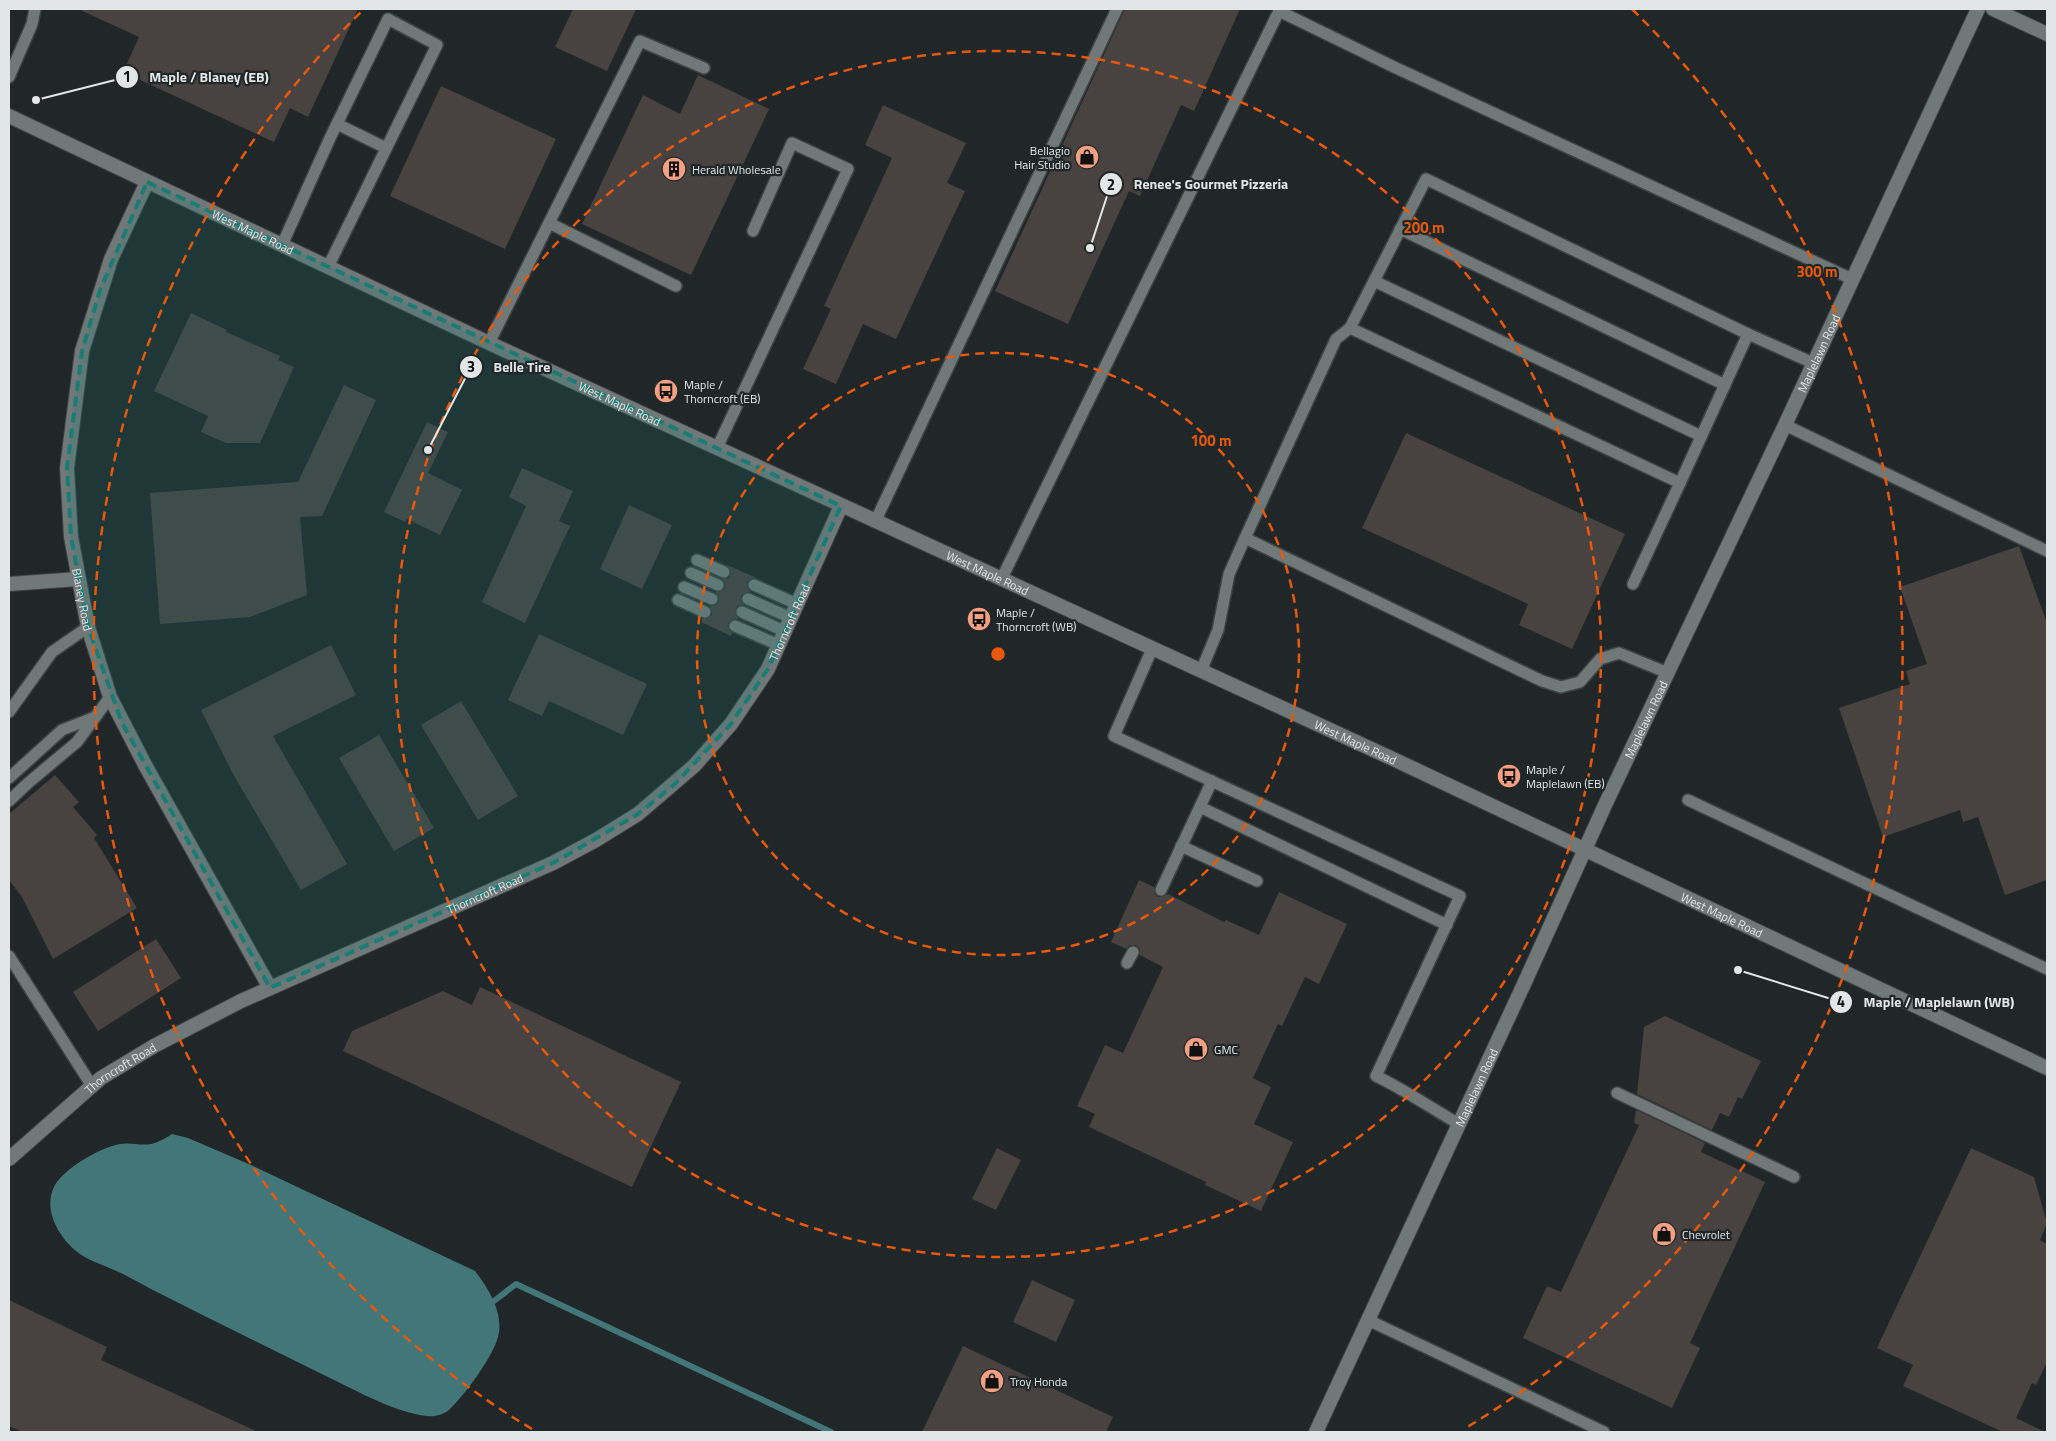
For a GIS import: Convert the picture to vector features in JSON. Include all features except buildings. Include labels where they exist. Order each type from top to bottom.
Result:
[{"type":"street","name":"Maplelawn Road","points":[[1316,1432],[1605,804],[1785,425],[1978,9]]},
{"type":"street","points":[[1993,9],[2047,34]]},
{"type":"street","name":"West Maple Road","points":[[9,116],[489,343],[1391,758],[2047,1068]]},
{"type":"street","name":"Blaney Road","points":[[146,182],[111,259],[82,351],[67,468],[72,537],[78,579],[88,626],[110,696],[145,765],[270,988]]},
{"type":"street","name":"Thorncroft Road","points":[[9,1159],[101,1078],[154,1046],[241,1000],[553,863],[596,840],[638,814],[674,785],[713,746],[768,669],[841,506]]},
{"type":"street","points":[[9,584],[78,579]]},
{"type":"lane","points":[[9,76],[32,24],[35,9]]},
{"type":"lane","points":[[875,522],[1116,9]]},
{"type":"lane","points":[[1001,580],[1279,10],[1394,67],[1852,279]]},
{"type":"lane","points":[[282,245],[337,124],[388,19],[437,44],[328,267]]},
{"type":"lane","points":[[489,343],[640,41],[704,68]]},
{"type":"lane","points":[[337,124],[386,148]]},
{"type":"lane","points":[[718,448],[848,169],[792,143],[753,231]]},
{"type":"lane","points":[[1201,671],[1218,630],[1229,574],[1336,338],[1350,328],[1426,179],[1748,334],[1813,363]]},
{"type":"lane","points":[[549,223],[676,286]]},
{"type":"lane","points":[[1400,229],[1725,385]]},
{"type":"lane","points":[[1374,281],[1701,436]]},
{"type":"lane","points":[[1350,328],[1680,483]]},
{"type":"lane","points":[[1633,584],[1748,334]]},
{"type":"lane","points":[[1785,425],[2047,551]]},
{"type":"lane","points":[[1245,538],[1542,681],[1561,687],[1580,682],[1600,659],[1619,653],[1668,673]]},
{"type":"lane","points":[[697,560],[724,572]]},
{"type":"lane","points":[[691,573],[718,585]]},
{"type":"lane","points":[[754,585],[797,604]]},
{"type":"lane","points":[[684,587],[712,599]]},
{"type":"lane","points":[[748,599],[791,618]]},
{"type":"lane","points":[[678,600],[705,612]]},
{"type":"lane","points":[[742,612],[784,632]]},
{"type":"lane","points":[[9,712],[52,652],[88,626]]},
{"type":"lane","points":[[735,626],[779,646]]},
{"type":"lane","points":[[1152,649],[1114,736],[1460,896],[1376,1076],[1401,1088],[1425,1105],[1459,1124]]},
{"type":"lane","points":[[9,801],[77,742],[110,696]]},
{"type":"lane","points":[[9,778],[62,730],[95,717]]},
{"type":"lane","points":[[1161,890],[1212,781]]},
{"type":"lane","points":[[1688,800],[2047,969]]},
{"type":"lane","points":[[1200,807],[1447,925]]},
{"type":"lane","points":[[1181,846],[1257,881]]},
{"type":"lane","points":[[1127,963],[1133,952]]},
{"type":"lane","points":[[9,956],[92,1086]]},
{"type":"lane","points":[[1617,1093],[1794,1176]]},
{"type":"lane","points":[[1368,1320],[1604,1432]]},
{"type":"highlighted area","points":[[147,182],[841,506],[768,669],[731,724],[674,785],[638,814],[553,863],[270,988],[122,723],[88,627],[71,537],[67,468],[82,351],[100,290]]},
{"type":"water","points":[[172,1134],[188,1138],[251,1165],[475,1271],[493,1300],[498,1316],[499,1332],[497,1341],[486,1362],[463,1395],[449,1410],[438,1415],[427,1416],[403,1411],[378,1401],[218,1323],[123,1274],[89,1259],[69,1245],[58,1230],[51,1212],[51,1194],[60,1178],[75,1165],[103,1149],[124,1144],[151,1144]]},
{"type":"waterway","points":[[494,1301],[516,1284],[831,1432]]},
{"type":"place","name":"Maple / Blaney (EB)","points":[[36,100]]},
{"type":"place","name":"Bellagio Hair Studio","points":[[1087,157]]},
{"type":"place","name":"Herald Wholesale","points":[[674,169]]},
{"type":"place","name":"Renee's Gourmet Pizzeria","points":[[1090,248]]},
{"type":"place","name":"Maple / Thorncroft (EB)","points":[[666,391]]},
{"type":"place","name":"Belle Tire","points":[[428,450]]},
{"type":"place","name":"Maple / Thorncroft (WB)","points":[[979,619]]},
{"type":"place","name":"Maple / Maplelawn (EB)","points":[[1509,776]]},
{"type":"place","name":"Maple / Maplelawn (WB)","points":[[1738,970]]},
{"type":"place","name":"GMC","points":[[1196,1049]]},
{"type":"place","name":"Chevrolet","points":[[1664,1234]]},
{"type":"place","name":"Troy Honda","points":[[992,1381]]}]
